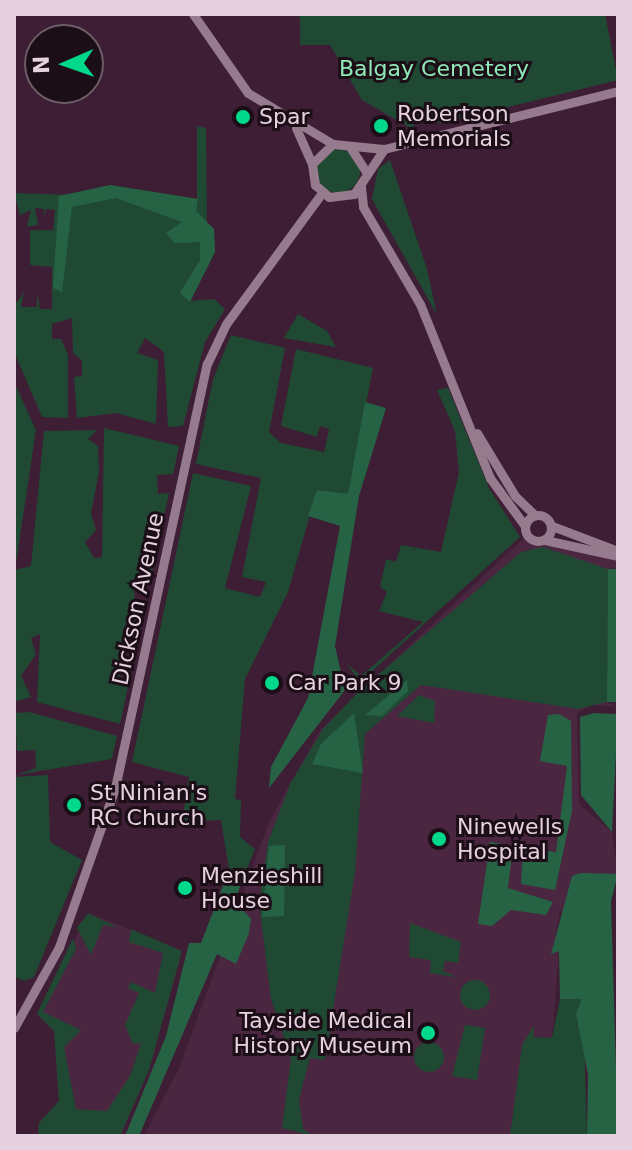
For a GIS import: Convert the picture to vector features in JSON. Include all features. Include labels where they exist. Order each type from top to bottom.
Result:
[{"type":"street","points":[[193,14],[234,79],[296,128],[333,144],[384,149],[618,91]]},
{"type":"street","points":[[296,128],[322,193],[345,198],[363,207]]},
{"type":"street","points":[[312,164],[333,144]]},
{"type":"street","points":[[347,145],[366,172]]},
{"type":"street","points":[[384,149],[366,172],[361,187],[363,207],[420,304],[490,478],[532,540],[618,554]]},
{"type":"street","points":[[345,198],[361,187]]},
{"type":"street","name":"Dickson Avenue","points":[[14,1028],[59,947],[115,788],[207,364],[226,324],[322,193]]},
{"type":"street","points":[[467,416],[515,496],[535,515],[552,526],[618,554]]},
{"type":"street","points":[[525,526],[535,515]]},
{"type":"street","points":[[545,540],[552,526]]},
{"type":"shaded area","name":"Ninewells Hospital","points":[[526,536],[618,556],[618,567],[608,569],[607,702],[618,707],[590,705],[577,714],[579,804],[612,832],[618,874],[560,911],[552,954],[559,951],[552,1039],[560,1136],[144,1136],[180,1066],[269,822],[321,729]]},
{"type":"shaded area","points":[[88,913],[182,951],[149,1070],[120,1136],[38,1136],[39,1123],[59,1101],[54,1031],[37,1014]]},
{"type":"green space","name":"Balgay Cemetery","points":[[286,14],[605,14],[618,80],[443,123],[415,122],[412,129],[362,100],[330,45],[300,45],[300,17]]},
{"type":"green space","points":[[197,126],[206,128],[207,229],[214,229],[215,252],[190,301],[214,299],[225,309],[205,342],[183,426],[168,427],[164,352],[145,338],[137,353],[158,360],[156,424],[116,413],[77,418],[74,377],[82,376],[82,361],[73,353],[72,318],[52,324],[52,339],[61,339],[68,355],[68,418],[42,417],[14,352],[14,306],[24,292],[21,307],[37,307],[37,292],[40,309],[52,309],[52,267],[30,265],[30,230],[53,230],[55,210],[46,209],[43,219],[44,209],[35,208],[38,225],[27,227],[31,210],[20,215],[14,193],[74,195],[110,185],[197,199]]},
{"type":"green space","points":[[338,149],[353,156],[360,171],[353,186],[338,193],[323,186],[316,171],[323,156]]},
{"type":"green space","points":[[390,160],[427,269],[437,315],[372,199],[378,169]]},
{"type":"green space","points":[[110,185],[198,199],[196,211],[214,229],[215,252],[190,302],[180,293],[200,260],[200,242],[175,243],[166,233],[182,222],[116,198],[72,207],[62,292],[53,288],[59,196]]},
{"type":"green space","points":[[298,314],[327,331],[336,347],[284,338]]},
{"type":"green space","points":[[231,335],[285,348],[269,432],[281,443],[324,452],[329,429],[320,426],[317,437],[281,426],[296,349],[373,368],[348,495],[317,490],[288,592],[245,679],[235,799],[241,800],[240,837],[255,849],[242,881],[229,870],[221,820],[182,822],[189,777],[132,762],[193,473],[251,486],[225,588],[260,597],[266,582],[242,577],[261,478],[196,464],[213,379]]},
{"type":"green space","points":[[14,382],[36,430],[15,570],[31,566],[44,431],[97,430],[88,439],[98,446],[99,471],[91,514],[96,530],[85,542],[94,558],[102,557],[104,428],[179,446],[173,474],[157,475],[158,494],[169,493],[151,577],[134,578],[135,608],[145,607],[136,653],[122,652],[119,681],[129,682],[120,724],[37,702],[40,634],[31,638],[36,654],[21,676],[31,697],[14,702]]},
{"type":"green space","points":[[448,388],[489,488],[520,537],[360,682],[346,663],[361,676],[423,622],[379,611],[387,592],[380,587],[386,559],[396,562],[401,545],[441,552],[459,472],[455,431],[437,390]]},
{"type":"green space","points":[[365,402],[386,408],[359,496],[335,646],[345,690],[269,788],[271,767],[308,698],[340,526],[308,516],[317,490],[348,494]]},
{"type":"green space","points":[[543,547],[608,569],[607,702],[578,709],[421,685],[365,734],[355,872],[325,1060],[310,1058],[299,1099],[303,1129],[313,1136],[282,1128],[291,1058],[271,999],[259,903],[268,842],[290,784],[323,729],[358,692],[521,552]]},
{"type":"green space","points":[[608,569],[618,569],[618,702],[607,702]]},
{"type":"green space","points":[[407,680],[408,691],[382,716],[365,715]]},
{"type":"green space","points":[[419,695],[435,701],[434,723],[397,716]]},
{"type":"green space","points":[[29,712],[117,736],[112,759],[16,775],[36,768],[35,750],[17,751],[15,713]]},
{"type":"green space","points":[[354,713],[363,773],[312,764],[321,744]]},
{"type":"green space","points":[[594,713],[618,714],[612,832],[581,795],[580,717]]},
{"type":"green space","points":[[559,714],[571,721],[572,811],[555,890],[521,884],[523,848],[556,852],[567,766],[540,761],[548,715]]},
{"type":"green space","points":[[48,775],[50,842],[82,860],[34,977],[25,981],[14,977],[14,777]]},
{"type":"green space","points":[[490,842],[521,847],[512,854],[508,888],[553,902],[546,915],[511,910],[492,926],[478,924]]},
{"type":"green space","points":[[285,845],[284,916],[262,917],[269,846]]},
{"type":"green space","points":[[229,870],[242,881],[235,901],[251,919],[249,933],[236,964],[217,954],[139,1136],[125,1136],[166,1036],[189,943],[201,943]]},
{"type":"green space","points":[[581,873],[618,874],[611,901],[618,1136],[587,1136],[588,1075],[576,1014],[582,999],[560,999],[559,951],[551,954],[572,876]]},
{"type":"green space","points":[[88,913],[117,927],[103,925],[91,955],[77,928]]},
{"type":"green space","points":[[410,923],[461,942],[458,963],[445,961],[443,971],[457,977],[430,973],[431,960],[409,957]]},
{"type":"green space","points":[[131,929],[182,951],[149,1070],[120,1136],[38,1136],[39,1123],[59,1101],[54,1031],[37,1014],[73,938],[76,949],[43,1012],[81,1030],[64,1047],[76,1109],[107,1111],[130,1076],[141,1043],[133,1044],[125,1025],[139,993],[128,988],[131,982],[155,993],[163,953],[129,942]]},
{"type":"green space","points":[[475,980],[486,984],[490,995],[486,1006],[475,1010],[464,1006],[460,995],[464,984]]},
{"type":"green space","points":[[583,998],[587,1136],[510,1136],[522,1045],[534,1025],[533,1037],[552,1038],[560,999]]},
{"type":"green space","points":[[465,1025],[485,1028],[477,1080],[452,1076]]},
{"type":"green space","points":[[429,1042],[440,1046],[444,1057],[440,1068],[429,1072],[418,1068],[414,1057],[418,1046]]},
{"type":"place","name":"Spar","points":[[243,117]]},
{"type":"place","name":"Robertson Memorials","points":[[381,126]]},
{"type":"place","name":"Car Park 9","points":[[272,683]]},
{"type":"place","name":"St Ninian's RC Church","points":[[74,805]]},
{"type":"place","name":"Ninewells Hospital","points":[[439,839]]},
{"type":"place","name":"Menzieshill House","points":[[185,888]]},
{"type":"place","name":"Tayside Medical History Museum","points":[[428,1033]]}]
